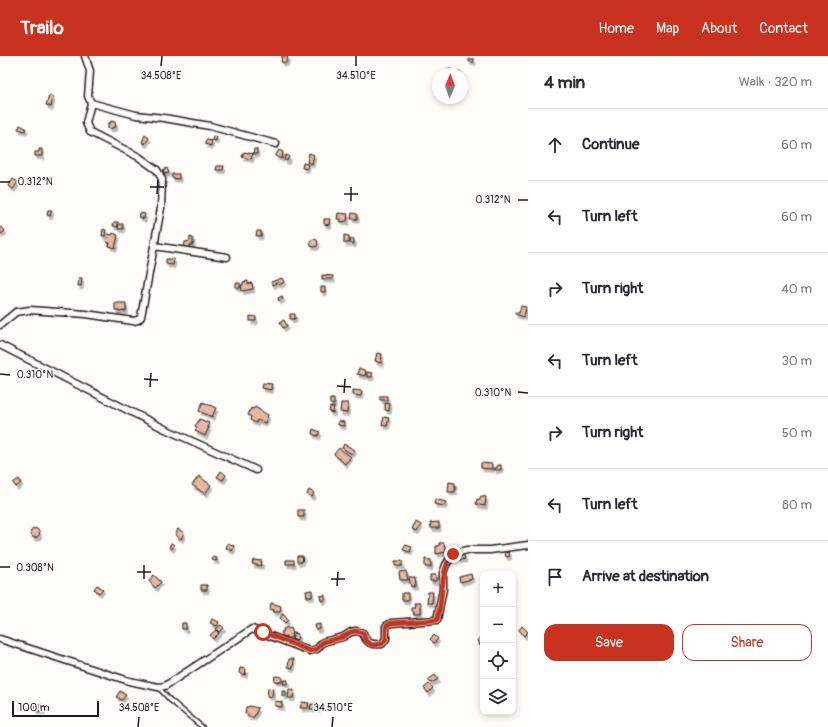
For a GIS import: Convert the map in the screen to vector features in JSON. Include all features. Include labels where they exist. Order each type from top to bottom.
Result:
[{"type":"street","points":[[0,325],[16,312],[30,310],[138,320],[143,310],[162,196],[160,175],[157,170],[140,156],[90,132],[86,123],[91,103],[88,96],[90,71],[85,56]]},
{"type":"street","points":[[91,103],[136,115],[210,126],[276,144]]},
{"type":"street","points":[[154,246],[227,257]]},
{"type":"street","points":[[0,345],[163,428],[256,470]]},
{"type":"street","points":[[0,639],[129,681],[158,687],[171,683],[252,629],[310,651],[317,649],[323,642],[356,631],[363,633],[366,641],[372,645],[382,644],[386,639],[386,626],[391,623],[437,620],[443,589],[443,573],[453,554],[467,550],[490,550],[528,545]]},
{"type":"lane","points":[[158,687],[170,700],[202,727]]},
{"type":"building","points":[[282,56],[288,56],[286,63],[281,62]]},
{"type":"building","points":[[469,59],[474,59],[474,62],[469,62]]},
{"type":"building","points":[[49,96],[53,97],[51,107],[46,105]]},
{"type":"building","points":[[111,121],[115,122],[116,127],[108,129],[108,123],[111,123]]},
{"type":"building","points":[[20,125],[26,128],[25,131],[18,129]]},
{"type":"building","points":[[145,135],[149,138],[145,144],[142,142]]},
{"type":"building","points":[[213,136],[217,137],[216,141],[212,140]]},
{"type":"building","points":[[206,140],[212,141],[211,146],[205,144]]},
{"type":"building","points":[[39,149],[42,149],[42,156],[35,156],[35,152],[39,152]]},
{"type":"building","points":[[254,149],[257,149],[257,154],[253,154]]},
{"type":"building","points":[[279,150],[283,152],[282,159],[275,156]]},
{"type":"building","points":[[244,152],[253,154],[251,159],[242,157]]},
{"type":"building","points":[[309,153],[314,155],[312,164],[307,162]]},
{"type":"building","points":[[286,155],[289,156],[287,161],[284,160]]},
{"type":"building","points":[[303,163],[308,164],[307,169],[302,168]]},
{"type":"building","points":[[217,166],[224,166],[223,170],[216,170]]},
{"type":"building","points":[[167,168],[169,173],[165,174],[163,170]]},
{"type":"building","points":[[172,174],[179,174],[179,179],[172,178]]},
{"type":"building","points":[[13,179],[18,182],[13,189],[9,186]]},
{"type":"building","points":[[48,210],[52,210],[50,216],[47,215]]},
{"type":"building","points":[[140,213],[145,214],[144,219],[139,217]]},
{"type":"building","points":[[338,213],[348,214],[347,221],[341,222],[341,219],[337,219]]},
{"type":"building","points":[[352,213],[357,214],[357,219],[351,219]]},
{"type":"building","points":[[324,219],[330,219],[329,225],[324,224]]},
{"type":"building","points":[[114,222],[118,222],[118,227],[113,226]]},
{"type":"building","points":[[119,224],[123,224],[123,229],[118,229]]},
{"type":"building","points":[[2,227],[5,231],[0,235],[0,228]]},
{"type":"building","points":[[103,229],[106,230],[105,236],[102,236]]},
{"type":"building","points":[[257,231],[261,231],[261,236],[256,236]]},
{"type":"building","points":[[113,233],[118,235],[115,248],[109,246],[110,243],[106,242],[108,234],[112,235]]},
{"type":"building","points":[[344,235],[349,236],[349,243],[344,243]]},
{"type":"building","points":[[190,237],[193,238],[193,245],[190,245],[189,248],[184,248],[185,242],[190,241]]},
{"type":"building","points":[[351,238],[354,239],[354,244],[350,243]]},
{"type":"building","points":[[314,239],[317,240],[317,246],[314,247],[311,246],[310,243],[311,240]]},
{"type":"building","points":[[166,259],[174,259],[173,265],[166,264]]},
{"type":"building","points":[[322,275],[333,276],[333,279],[322,279]]},
{"type":"building","points":[[79,278],[82,278],[81,286],[78,286]]},
{"type":"building","points":[[282,278],[284,282],[279,285],[278,282],[273,285],[271,282]]},
{"type":"building","points":[[248,281],[248,284],[252,283],[253,289],[242,291],[241,285],[243,285],[243,282]]},
{"type":"building","points":[[236,283],[240,283],[240,288],[236,288]]},
{"type":"building","points":[[321,287],[325,287],[325,292],[321,292]]},
{"type":"building","points":[[282,296],[283,299],[279,301],[278,298]]},
{"type":"building","points":[[115,303],[126,303],[126,311],[118,312],[118,310],[115,310]]},
{"type":"building","points":[[521,306],[526,307],[524,317],[515,314],[515,312],[519,313]]},
{"type":"building","points":[[290,314],[295,314],[295,319],[290,319]]},
{"type":"building","points":[[250,316],[256,317],[256,321],[250,321]]},
{"type":"building","points":[[284,320],[287,326],[283,328],[280,322]]},
{"type":"building","points":[[377,353],[382,354],[381,363],[375,361]]},
{"type":"building","points":[[359,368],[366,371],[365,376],[357,374]]},
{"type":"building","points":[[367,372],[372,373],[372,377],[367,377]]},
{"type":"building","points":[[263,383],[272,384],[271,390],[262,388]]},
{"type":"building","points":[[353,390],[362,391],[361,396],[353,395]]},
{"type":"building","points":[[380,396],[387,396],[387,400],[380,400]]},
{"type":"building","points":[[330,399],[334,399],[334,405],[330,404]]},
{"type":"building","points":[[203,402],[216,408],[212,417],[199,411]]},
{"type":"building","points":[[341,403],[348,403],[347,413],[340,412]]},
{"type":"building","points":[[385,403],[390,404],[389,411],[385,410]]},
{"type":"building","points":[[255,407],[268,415],[265,423],[257,420],[256,423],[250,420],[251,417],[248,415],[251,408],[254,409]]},
{"type":"building","points":[[330,407],[334,407],[333,413],[329,412]]},
{"type":"building","points":[[384,417],[389,418],[387,426],[382,425]]},
{"type":"building","points":[[200,419],[209,423],[205,436],[195,431],[197,427],[195,426]]},
{"type":"building","points":[[338,421],[344,422],[344,426],[338,425]]},
{"type":"building","points":[[313,429],[320,432],[318,436],[312,434]]},
{"type":"building","points":[[344,444],[355,450],[352,454],[342,448]]},
{"type":"building","points":[[339,448],[351,457],[345,464],[334,454]]},
{"type":"building","points":[[481,463],[492,464],[492,469],[481,468]]},
{"type":"building","points":[[497,465],[501,465],[501,470],[494,470],[494,468],[497,468]]},
{"type":"building","points":[[221,471],[226,475],[223,480],[217,477]]},
{"type":"building","points":[[199,476],[211,485],[205,494],[192,485]]},
{"type":"building","points":[[19,479],[21,483],[16,487],[13,483]]},
{"type":"building","points":[[449,482],[455,483],[455,492],[448,492]]},
{"type":"building","points":[[309,490],[314,493],[312,497],[307,494]]},
{"type":"building","points":[[481,496],[486,497],[485,506],[476,504],[477,499],[479,500]]},
{"type":"building","points":[[435,499],[446,502],[444,506],[434,504]]},
{"type":"building","points":[[298,510],[304,510],[304,517],[298,517]]},
{"type":"building","points":[[416,522],[421,525],[417,532],[412,530]]},
{"type":"building","points":[[439,522],[439,528],[431,528],[430,523]]},
{"type":"building","points":[[35,528],[40,533],[35,538],[30,533]]},
{"type":"building","points":[[178,529],[184,533],[181,539],[175,535]]},
{"type":"building","points":[[171,543],[174,545],[172,549],[169,547]]},
{"type":"building","points":[[228,543],[234,546],[232,551],[226,548]]},
{"type":"building","points":[[439,543],[444,543],[446,552],[436,554],[436,546],[439,546]]},
{"type":"building","points":[[405,545],[412,547],[410,552],[403,550]]},
{"type":"building","points":[[509,552],[510,556],[506,557],[505,553]]},
{"type":"building","points":[[464,555],[465,559],[459,560],[458,557]]},
{"type":"building","points":[[297,556],[303,556],[302,562],[297,562]]},
{"type":"building","points":[[213,557],[217,558],[217,561],[212,560]]},
{"type":"building","points":[[425,559],[431,560],[431,567],[425,567]]},
{"type":"building","points":[[253,560],[262,561],[261,566],[252,564]]},
{"type":"building","points":[[286,560],[294,560],[294,564],[286,564]]},
{"type":"building","points":[[395,561],[402,561],[402,566],[395,566]]},
{"type":"building","points":[[406,571],[408,580],[400,580],[399,572]]},
{"type":"building","points":[[471,574],[472,579],[460,582],[459,577]]},
{"type":"building","points":[[154,575],[161,582],[155,588],[149,581]]},
{"type":"building","points":[[430,575],[436,575],[436,581],[430,581]]},
{"type":"building","points":[[409,578],[415,578],[416,586],[411,587]]},
{"type":"building","points":[[97,585],[103,589],[99,593],[94,589]]},
{"type":"building","points":[[201,585],[207,585],[207,590],[201,590]]},
{"type":"building","points":[[312,590],[312,597],[307,597],[306,591]]},
{"type":"building","points":[[428,592],[433,592],[432,603],[427,603]]},
{"type":"building","points":[[402,593],[408,593],[408,600],[402,600]]},
{"type":"building","points":[[325,595],[325,600],[321,601],[320,596]]},
{"type":"building","points":[[271,603],[281,606],[280,612],[273,612],[274,610],[270,609]]},
{"type":"building","points":[[414,603],[420,603],[420,614],[414,614],[414,611],[411,611],[411,607],[415,607]]},
{"type":"building","points":[[283,614],[288,620],[285,623],[280,618]]},
{"type":"building","points":[[212,619],[219,622],[217,626],[210,623]]},
{"type":"building","points":[[182,623],[186,623],[186,629],[182,629]]},
{"type":"building","points":[[320,624],[320,629],[316,630],[315,625]]},
{"type":"building","points":[[221,625],[224,628],[219,632],[216,629]]},
{"type":"building","points":[[522,626],[528,632],[524,636],[519,630]]},
{"type":"building","points":[[287,627],[288,629],[291,628],[293,633],[291,634],[292,637],[287,639],[286,636],[283,637],[281,632]]},
{"type":"building","points":[[216,630],[219,633],[213,639],[210,635]]},
{"type":"building","points":[[294,633],[298,634],[297,640],[292,639]]},
{"type":"building","points":[[434,635],[438,639],[434,643],[430,639]]},
{"type":"building","points":[[289,659],[294,659],[293,668],[288,667]]},
{"type":"building","points":[[240,668],[246,669],[245,675],[239,673]]},
{"type":"building","points":[[435,675],[438,679],[431,683],[428,680]]},
{"type":"building","points":[[275,676],[282,677],[282,682],[274,681]]},
{"type":"building","points":[[284,680],[288,680],[287,684],[283,684]]},
{"type":"building","points":[[429,684],[433,688],[428,693],[424,688]]},
{"type":"building","points":[[268,688],[273,689],[272,697],[267,696]]},
{"type":"building","points":[[289,689],[294,690],[293,698],[288,698]]},
{"type":"building","points":[[120,691],[126,695],[122,700],[116,697]]},
{"type":"building","points":[[282,691],[286,691],[286,696],[282,696]]},
{"type":"building","points":[[275,701],[282,702],[282,707],[275,706]]},
{"type":"building","points":[[302,702],[309,703],[308,708],[300,708]]},
{"type":"building","points":[[311,704],[318,705],[318,709],[310,709]]},
{"type":"building","points":[[35,705],[43,705],[43,711],[35,711]]},
{"type":"building","points":[[249,706],[258,708],[254,717],[248,717],[248,714],[245,714],[246,707]]},
{"type":"route","points":[[263,632],[310,651],[317,649],[323,642],[343,637],[356,631],[363,633],[366,641],[372,645],[382,644],[386,639],[386,626],[391,623],[437,620],[440,612],[443,589],[443,573],[449,559],[453,554]]}]
